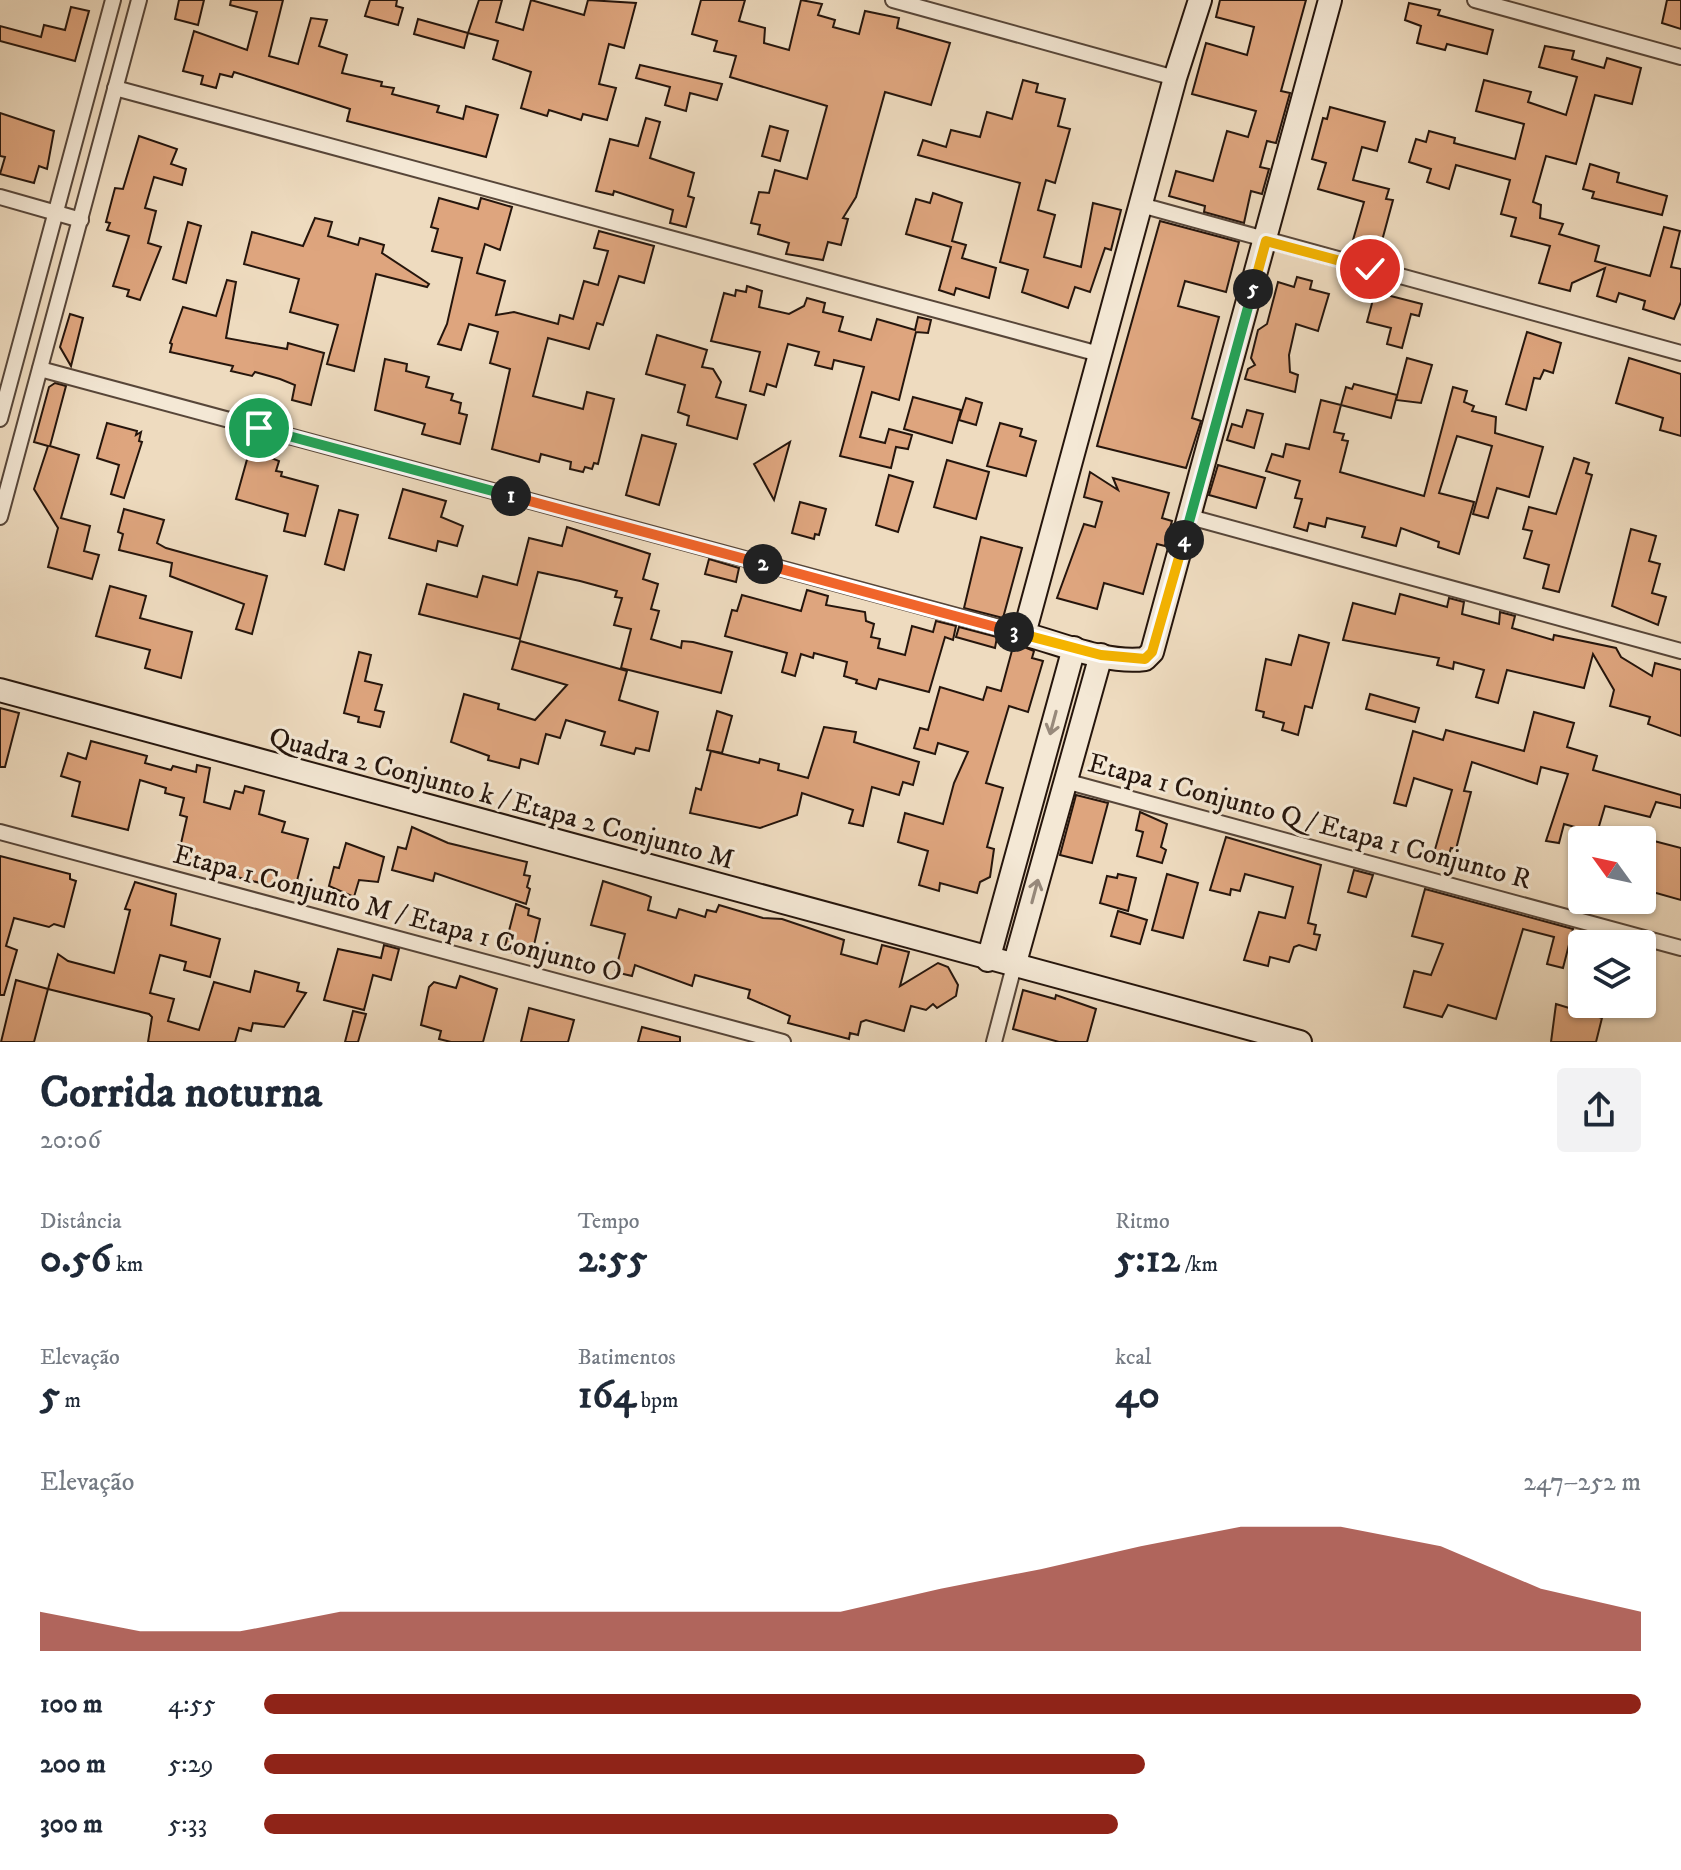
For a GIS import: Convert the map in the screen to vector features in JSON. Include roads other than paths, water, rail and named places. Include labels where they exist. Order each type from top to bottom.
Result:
[{"type":"street","points":[[0,419],[58,214],[113,0]]},
{"type":"street","points":[[0,517],[3,492],[40,369],[139,0]]},
{"type":"street","points":[[893,0],[1175,78]]},
{"type":"street","points":[[1024,634],[1175,78],[1200,0]]},
{"type":"street","points":[[40,369],[1074,648],[1141,660],[1152,652],[1330,0]]},
{"type":"street","points":[[1475,0],[1681,57]]},
{"type":"street","points":[[115,88],[1099,354]]},
{"type":"street","points":[[0,197],[81,220]]},
{"type":"street","points":[[1141,205],[1681,353]]},
{"type":"street","points":[[1190,517],[1681,651]]},
{"type":"street","points":[[988,960],[1074,648]]},
{"type":"street","points":[[994,1042],[1101,655]]},
{"type":"street","name":"Quadra 2 Conjunto k / Etapa 2 Conjunto M","points":[[0,690],[1300,1042]]},
{"type":"street","name":"Etapa 1 Conjunto Q / Etapa 1 Conjunto R","points":[[1065,781],[1681,948]]},
{"type":"street","name":"Etapa 1 Conjunto M / Etapa 1 Conjunto O","points":[[0,832],[783,1042]]}]
